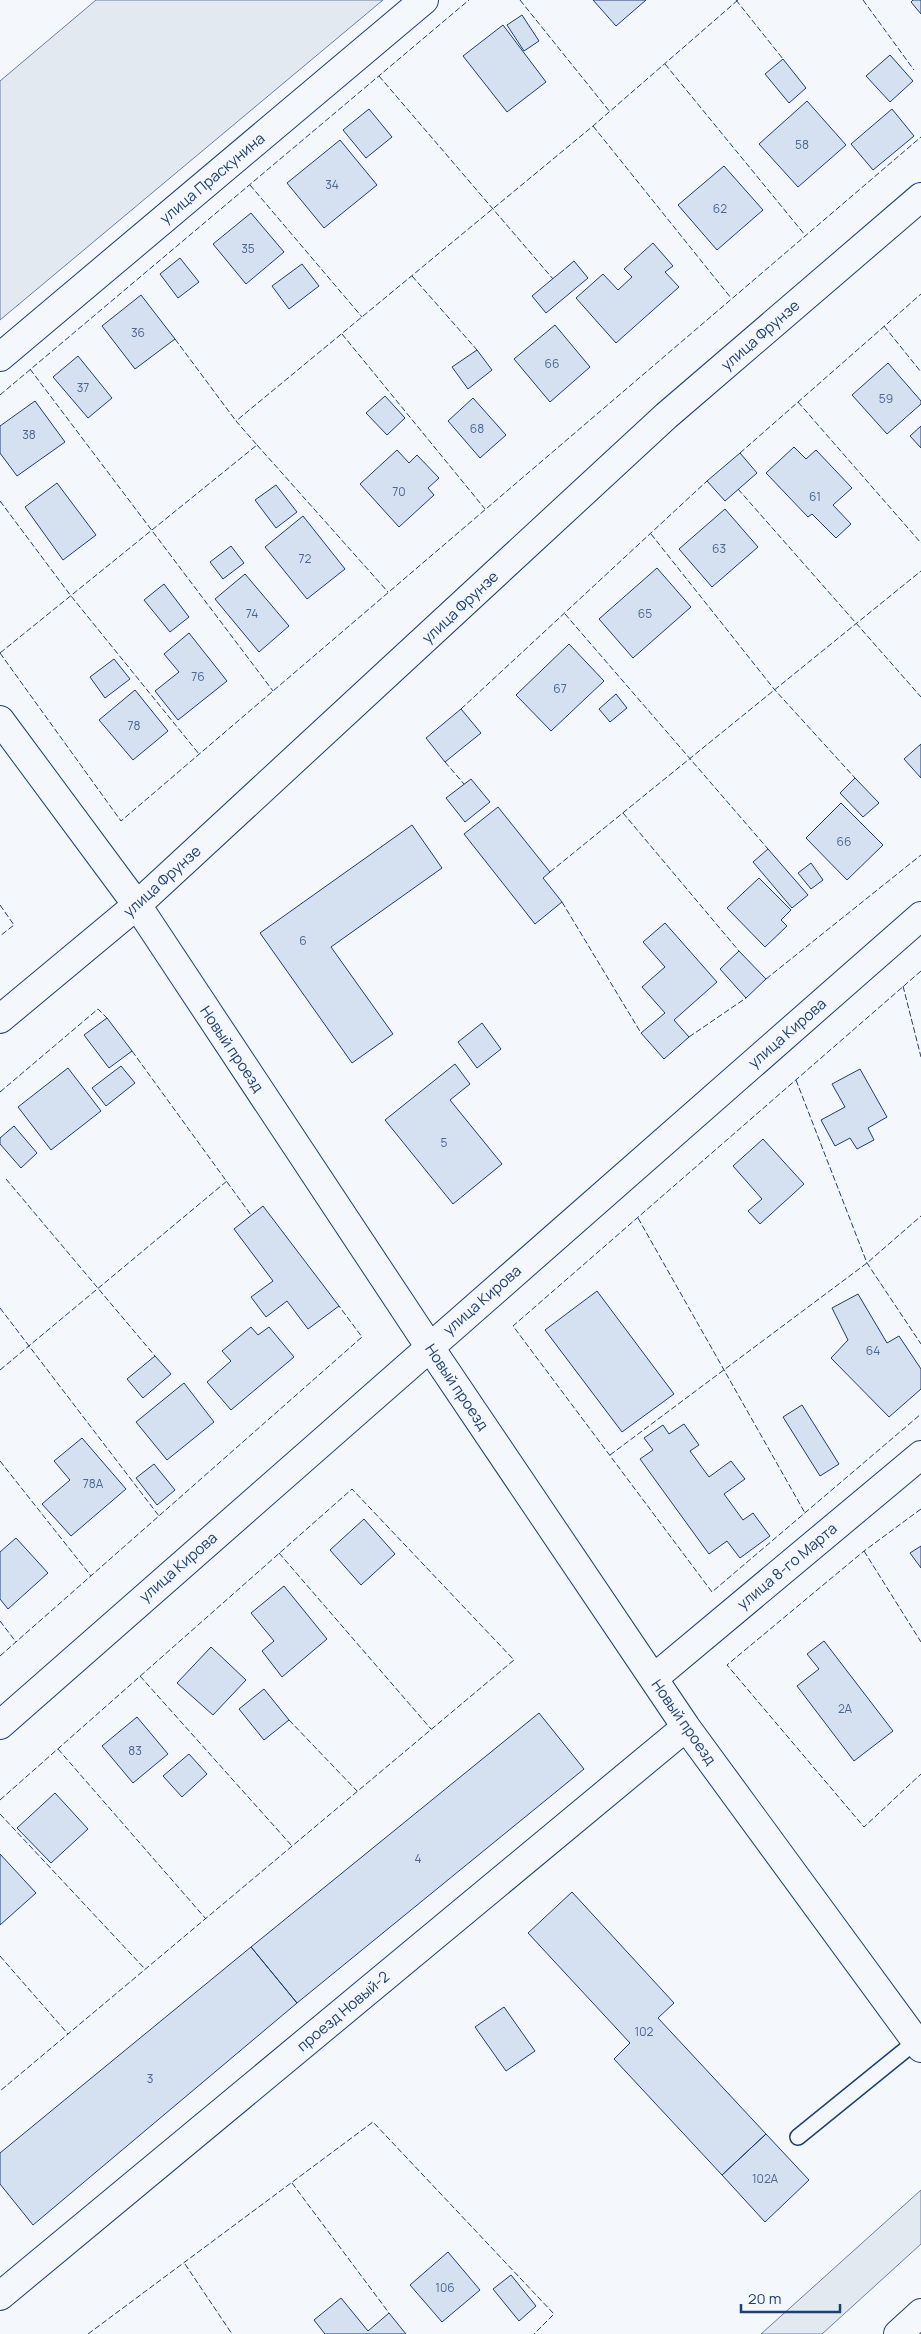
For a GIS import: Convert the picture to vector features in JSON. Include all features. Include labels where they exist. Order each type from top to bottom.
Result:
[{"type":"street","name":"улица Праскунина","points":[[0,356],[424,0]]},
{"type":"street","name":"улица Фрунзе","points":[[0,1019],[137,905],[666,416],[921,197]]},
{"type":"street","name":"Новый проезд","points":[[0,720],[137,905],[429,1346],[686,1727],[920,2042]]},
{"type":"street","name":"улица Кирова","points":[[0,1725],[429,1346],[921,916]]},
{"type":"street","name":"улица 8-го Марта","points":[[654,1678],[921,1455]]},
{"type":"street","name":"проезд Новый-2","points":[[0,2296],[686,1727]]},
{"type":"street","points":[[898,2334],[921,2313]]},
{"type":"lane","points":[[798,2137],[920,2042]]},
{"type":"shaded area","points":[[96,0],[383,0],[0,320],[0,81]]},
{"type":"shaded area","points":[[921,2190],[921,2244],[822,2334],[761,2334]]},
{"type":"building","points":[[593,0],[646,0],[616,26]]},
{"type":"building","points":[[913,0],[921,0],[921,14],[911,2]]},
{"type":"building","points":[[522,15],[539,41],[524,51],[507,25]]},
{"type":"building","points":[[503,25],[546,82],[507,112],[463,56]]},
{"type":"building","points":[[890,55],[913,81],[890,102],[866,76]]},
{"type":"building","points":[[783,59],[806,88],[789,103],[765,74]]},
{"type":"building","points":[[807,101],[846,145],[798,187],[759,144]]},
{"type":"building","points":[[369,109],[392,137],[366,158],[343,130]]},
{"type":"building","points":[[892,109],[914,136],[873,170],[851,144]]},
{"type":"building","points":[[340,140],[377,185],[324,228],[287,183]]},
{"type":"building","points":[[724,166],[763,210],[717,250],[678,205]]},
{"type":"building","points":[[251,213],[284,252],[246,284],[213,244]]},
{"type":"building","points":[[653,243],[673,266],[665,272],[679,287],[616,343],[576,298],[603,274],[618,290],[632,277],[624,269]]},
{"type":"building","points":[[180,258],[199,282],[178,298],[160,274]]},
{"type":"building","points":[[574,261],[588,278],[546,313],[532,296]]},
{"type":"building","points":[[302,264],[319,286],[289,309],[272,286]]},
{"type":"building","points":[[141,295],[175,339],[135,369],[102,326]]},
{"type":"building","points":[[555,325],[590,367],[550,402],[514,359]]},
{"type":"building","points":[[477,350],[492,370],[468,389],[452,367]]},
{"type":"building","points":[[78,356],[112,398],[88,418],[53,377]]},
{"type":"building","points":[[888,363],[921,401],[921,404],[887,434],[852,395]]},
{"type":"building","points":[[385,396],[405,418],[387,435],[366,413]]},
{"type":"building","points":[[473,398],[506,435],[480,458],[448,421]]},
{"type":"building","points":[[35,401],[65,442],[17,476],[0,453],[0,426]]},
{"type":"building","points":[[921,426],[921,448],[910,436]]},
{"type":"building","points":[[794,447],[806,459],[816,450],[852,488],[833,505],[851,524],[836,538],[812,514],[808,517],[766,473]]},
{"type":"building","points":[[397,450],[409,463],[417,455],[439,478],[428,488],[434,495],[399,527],[360,484]]},
{"type":"building","points":[[740,453],[757,473],[725,501],[707,481]]},
{"type":"building","points":[[57,483],[96,535],[63,560],[25,507]]},
{"type":"building","points":[[276,485],[297,512],[276,528],[255,500]]},
{"type":"building","points":[[725,509],[758,547],[712,587],[679,549]]},
{"type":"building","points":[[303,516],[345,569],[307,599],[265,547]]},
{"type":"building","points":[[231,546],[244,563],[223,579],[210,562]]},
{"type":"building","points":[[657,568],[691,607],[633,658],[599,619]]},
{"type":"building","points":[[245,574],[289,626],[259,652],[215,599]]},
{"type":"building","points":[[164,584],[189,617],[170,632],[144,600]]},
{"type":"building","points":[[189,633],[227,681],[178,720],[155,691],[179,672],[164,654]]},
{"type":"building","points":[[569,644],[604,681],[551,731],[516,695]]},
{"type":"building","points":[[114,659],[130,679],[105,698],[90,677]]},
{"type":"building","points":[[135,690],[168,731],[133,760],[99,720]]},
{"type":"building","points":[[616,694],[627,708],[610,722],[599,709]]},
{"type":"building","points":[[461,709],[481,733],[445,762],[426,738]]},
{"type":"building","points":[[921,744],[921,778],[904,759]]},
{"type":"building","points":[[855,778],[879,803],[863,817],[840,793]]},
{"type":"building","points":[[471,779],[490,802],[465,822],[446,798]]},
{"type":"building","points":[[841,803],[883,845],[847,880],[806,838]]},
{"type":"building","points":[[498,807],[550,872],[543,878],[562,902],[535,924],[464,834]]},
{"type":"building","points":[[412,825],[442,868],[331,947],[393,1034],[352,1063],[260,933]]},
{"type":"building","points":[[768,849],[808,895],[792,908],[753,862]]},
{"type":"building","points":[[811,863],[823,880],[811,889],[798,873]]},
{"type":"building","points":[[759,878],[791,910],[781,920],[787,926],[765,947],[727,908]]},
{"type":"building","points":[[665,923],[717,982],[674,1020],[689,1037],[664,1059],[641,1033],[665,1013],[642,987],[665,967],[643,942]]},
{"type":"building","points":[[739,951],[766,979],[746,998],[720,969]]},
{"type":"building","points":[[107,1018],[132,1051],[109,1068],[84,1035]]},
{"type":"building","points":[[482,1023],[501,1049],[477,1068],[458,1042]]},
{"type":"building","points":[[455,1064],[470,1084],[450,1100],[502,1164],[453,1204],[385,1120]]},
{"type":"building","points":[[121,1066],[135,1083],[106,1106],[92,1088]]},
{"type":"building","points":[[68,1068],[101,1111],[51,1150],[18,1107]]},
{"type":"building","points":[[860,1069],[887,1117],[868,1128],[874,1140],[857,1149],[850,1138],[835,1146],[821,1120],[845,1107],[832,1084]]},
{"type":"building","points":[[14,1126],[37,1153],[21,1168],[0,1144],[0,1138]]},
{"type":"building","points":[[763,1139],[804,1184],[760,1224],[748,1211],[762,1199],[733,1166]]},
{"type":"building","points":[[263,1206],[339,1306],[308,1329],[287,1301],[266,1317],[251,1297],[273,1281],[234,1229]]},
{"type":"building","points":[[597,1291],[674,1394],[622,1432],[545,1330]]},
{"type":"building","points":[[858,1294],[887,1343],[899,1336],[921,1369],[921,1389],[889,1417],[831,1358],[848,1340],[832,1308]]},
{"type":"building","points":[[251,1327],[258,1335],[269,1327],[294,1357],[231,1410],[207,1382],[231,1361],[222,1351]]},
{"type":"building","points":[[155,1356],[171,1374],[143,1398],[127,1379]]},
{"type":"building","points":[[184,1383],[214,1422],[167,1460],[136,1422]]},
{"type":"building","points":[[802,1405],[839,1464],[820,1476],[783,1417]]},
{"type":"building","points":[[684,1424],[699,1445],[690,1451],[709,1477],[731,1461],[745,1479],[724,1494],[743,1520],[753,1513],[770,1536],[740,1558],[727,1541],[709,1554],[640,1459],[653,1450],[644,1438],[663,1425],[669,1434]]},
{"type":"building","points":[[82,1438],[126,1489],[71,1536],[42,1504],[70,1480],[54,1461]]},
{"type":"building","points":[[154,1464],[175,1490],[157,1505],[136,1478]]},
{"type":"building","points":[[364,1519],[395,1554],[361,1585],[330,1550]]},
{"type":"building","points":[[16,1538],[48,1573],[8,1609],[0,1599],[0,1552]]},
{"type":"building","points":[[921,1546],[921,1568],[910,1553]]},
{"type":"building","points":[[284,1586],[327,1639],[282,1677],[262,1651],[274,1641],[251,1613]]},
{"type":"building","points":[[824,1641],[893,1731],[854,1761],[797,1686],[819,1669],[807,1654]]},
{"type":"building","points":[[211,1647],[246,1680],[213,1715],[177,1683]]},
{"type":"building","points":[[264,1689],[289,1720],[264,1740],[239,1709]]},
{"type":"building","points":[[539,1713],[584,1769],[297,2003],[251,1947]]},
{"type":"building","points":[[137,1717],[168,1754],[133,1783],[102,1746]]},
{"type":"building","points":[[189,1754],[207,1774],[182,1797],[163,1776]]},
{"type":"building","points":[[55,1793],[88,1829],[51,1863],[17,1828]]},
{"type":"building","points":[[0,1854],[36,1893],[0,1925]]},
{"type":"building","points":[[572,1892],[674,2003],[658,2018],[766,2134],[722,2175],[614,2059],[630,2043],[528,1933]]},
{"type":"building","points":[[251,1947],[297,2003],[33,2225],[0,2184],[0,2153]]},
{"type":"building","points":[[504,2007],[535,2051],[506,2071],[475,2027]]},
{"type":"building","points":[[766,2134],[809,2180],[765,2222],[722,2175]]},
{"type":"building","points":[[448,2252],[480,2290],[442,2322],[410,2285]]},
{"type":"building","points":[[511,2275],[536,2306],[519,2321],[493,2289]]},
{"type":"building","points":[[341,2298],[368,2331],[389,2313],[406,2334],[325,2334],[314,2320]]},
{"type":"fence","points":[[0,395],[469,0]]},
{"type":"fence","points":[[520,0],[610,112]]},
{"type":"fence","points":[[736,0],[783,59]]},
{"type":"fence","points":[[0,653],[257,445],[236,421],[593,126],[738,0]]},
{"type":"fence","points":[[863,0],[914,70]]},
{"type":"fence","points":[[665,64],[805,235]]},
{"type":"fence","points":[[379,76],[553,279]]},
{"type":"fence","points":[[593,126],[731,298]]},
{"type":"fence","points":[[0,653],[121,821],[921,137]]},
{"type":"fence","points":[[250,185],[362,317]]},
{"type":"fence","points":[[412,276],[477,350]]},
{"type":"fence","points":[[740,453],[921,294]]},
{"type":"fence","points":[[884,326],[921,372]]},
{"type":"fence","points":[[342,334],[485,509]]},
{"type":"fence","points":[[175,339],[236,421]]},
{"type":"fence","points":[[30,369],[273,691]]},
{"type":"fence","points":[[798,402],[921,543]]},
{"type":"fence","points":[[257,445],[388,592]]},
{"type":"fence","points":[[461,709],[707,481]]},
{"type":"fence","points":[[738,489],[921,697]]},
{"type":"fence","points":[[0,501],[71,596],[199,754]]},
{"type":"fence","points":[[651,534],[774,689],[855,778]]},
{"type":"fence","points":[[550,872],[921,571]]},
{"type":"fence","points":[[565,614],[768,849]]},
{"type":"fence","points":[[445,762],[464,784]]},
{"type":"fence","points":[[623,813],[739,951]]},
{"type":"fence","points":[[766,979],[921,855]]},
{"type":"fence","points":[[562,902],[641,1033]]},
{"type":"fence","points":[[0,905],[14,925],[0,936]]},
{"type":"fence","points":[[921,971],[513,1326],[712,1592],[921,1414]]},
{"type":"fence","points":[[903,986],[921,1057]]},
{"type":"fence","points":[[689,1037],[746,998]]},
{"type":"fence","points":[[0,1092],[98,1009],[107,1018]]},
{"type":"fence","points":[[132,1051],[251,1215]]},
{"type":"fence","points":[[796,1080],[867,1263],[921,1344]]},
{"type":"fence","points":[[6,1179],[155,1356]]},
{"type":"fence","points":[[0,1370],[227,1181]]},
{"type":"fence","points":[[610,1455],[867,1263],[921,1216]]},
{"type":"fence","points":[[638,1218],[805,1513]]},
{"type":"fence","points":[[0,1656],[362,1337],[339,1306]]},
{"type":"fence","points":[[0,1308],[159,1516]]},
{"type":"fence","points":[[0,1461],[91,1576]]},
{"type":"fence","points":[[0,1800],[352,1489],[514,1660],[0,2091]]},
{"type":"fence","points":[[921,1509],[864,1551],[727,1665],[864,1827],[921,1774]]},
{"type":"fence","points":[[864,1551],[921,1642]]},
{"type":"fence","points":[[279,1553],[431,1729]]},
{"type":"fence","points":[[0,1621],[16,1642]]},
{"type":"fence","points":[[140,1676],[292,1846]]},
{"type":"fence","points":[[289,1720],[357,1791]]},
{"type":"fence","points":[[58,1749],[206,1919]]},
{"type":"fence","points":[[0,1814],[145,1969]]},
{"type":"fence","points":[[0,1956],[68,2034]]},
{"type":"fence","points":[[88,2334],[373,2122],[554,2314],[534,2334]]},
{"type":"fence","points":[[292,2183],[389,2313]]},
{"type":"fence","points":[[185,2264],[232,2334]]}]
